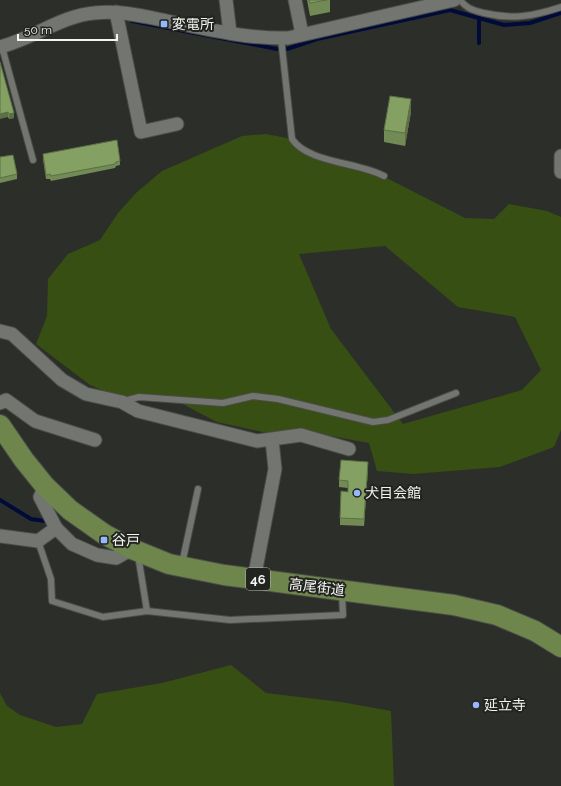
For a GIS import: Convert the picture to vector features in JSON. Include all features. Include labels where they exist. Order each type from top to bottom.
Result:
[{"type":"main road","name":"高尾街道","points":[[0,425],[24,460],[45,486],[70,510],[104,534],[135,551],[181,567],[254,579],[454,605],[497,615],[535,631],[561,647]]},
{"type":"street","points":[[226,0],[230,33]]},
{"type":"street","points":[[295,0],[302,34]]},
{"type":"street","points":[[1,47],[66,20],[93,13],[116,12],[230,33],[266,38],[281,38],[454,0]]},
{"type":"street","points":[[116,12],[141,132],[177,124]]},
{"type":"street","points":[[561,156],[561,172]]},
{"type":"street","points":[[0,331],[12,334],[62,380],[86,394],[122,402],[138,411],[257,441],[301,436],[349,449]]},
{"type":"street","points":[[0,403],[6,400],[35,421],[95,440]]},
{"type":"street","points":[[254,579],[275,469],[272,440]]},
{"type":"street","points":[[45,486],[40,497],[56,528],[72,544],[97,555],[116,558],[135,551]]},
{"type":"street","points":[[0,536],[38,541],[56,528]]},
{"type":"lane","points":[[460,0],[465,7],[470,10],[503,18],[538,15],[561,7]]},
{"type":"lane","points":[[281,38],[292,139],[297,146],[310,153],[372,170],[384,176]]},
{"type":"lane","points":[[1,47],[33,160]]},
{"type":"lane","points":[[122,402],[139,397],[223,403],[253,396],[278,399],[373,422],[388,420],[456,392]]},
{"type":"lane","points":[[181,567],[198,489]]},
{"type":"lane","points":[[38,541],[52,579],[52,601],[103,617],[147,611],[230,620],[343,615],[342,590]]},
{"type":"lane","points":[[135,551],[147,611]]},
{"type":"green space","points":[[266,134],[292,139],[310,153],[371,170],[465,218],[494,219],[509,204],[547,211],[561,217],[561,430],[554,447],[500,467],[413,474],[377,471],[369,443],[304,431],[277,435],[217,422],[173,399],[122,399],[90,385],[36,344],[47,316],[48,279],[68,254],[100,240],[118,213],[136,193],[162,171],[242,136]],"holes":[[[385,246],[458,307],[515,317],[541,370],[522,390],[403,424],[331,329],[299,254]]]},
{"type":"green space","points":[[231,665],[266,693],[341,702],[391,711],[394,786],[0,786],[0,693],[7,706],[20,715],[56,727],[82,724],[97,694],[162,683]]},
{"type":"building","points":[[309,0],[327,0],[310,3]]},
{"type":"building","points":[[0,62],[14,113],[9,114],[8,112],[0,114]]},
{"type":"building","points":[[390,96],[411,99],[405,133],[384,130]]},
{"type":"building","points":[[117,140],[120,161],[116,162],[115,164],[51,176],[50,174],[46,175],[43,154]]},
{"type":"building","points":[[13,155],[17,174],[0,178],[0,157]]},
{"type":"building","name":"犬目会館","points":[[341,460],[368,462],[364,519],[340,518],[341,491],[348,492],[348,481],[339,480]]},
{"type":"waterway","points":[[287,49],[317,39],[450,10],[504,25],[530,23],[561,13]]},
{"type":"waterway","points":[[479,18],[479,43]]},
{"type":"waterway","points":[[132,21],[277,49]]},
{"type":"waterway","points":[[0,500],[31,519],[45,521]]},
{"type":"place","name":"変電所","points":[[164,24]]},
{"type":"place","name":"犬目会館","points":[[357,493]]},
{"type":"place","name":"谷戸","points":[[104,540]]},
{"type":"place","name":"延立寺","points":[[476,705]]}]
